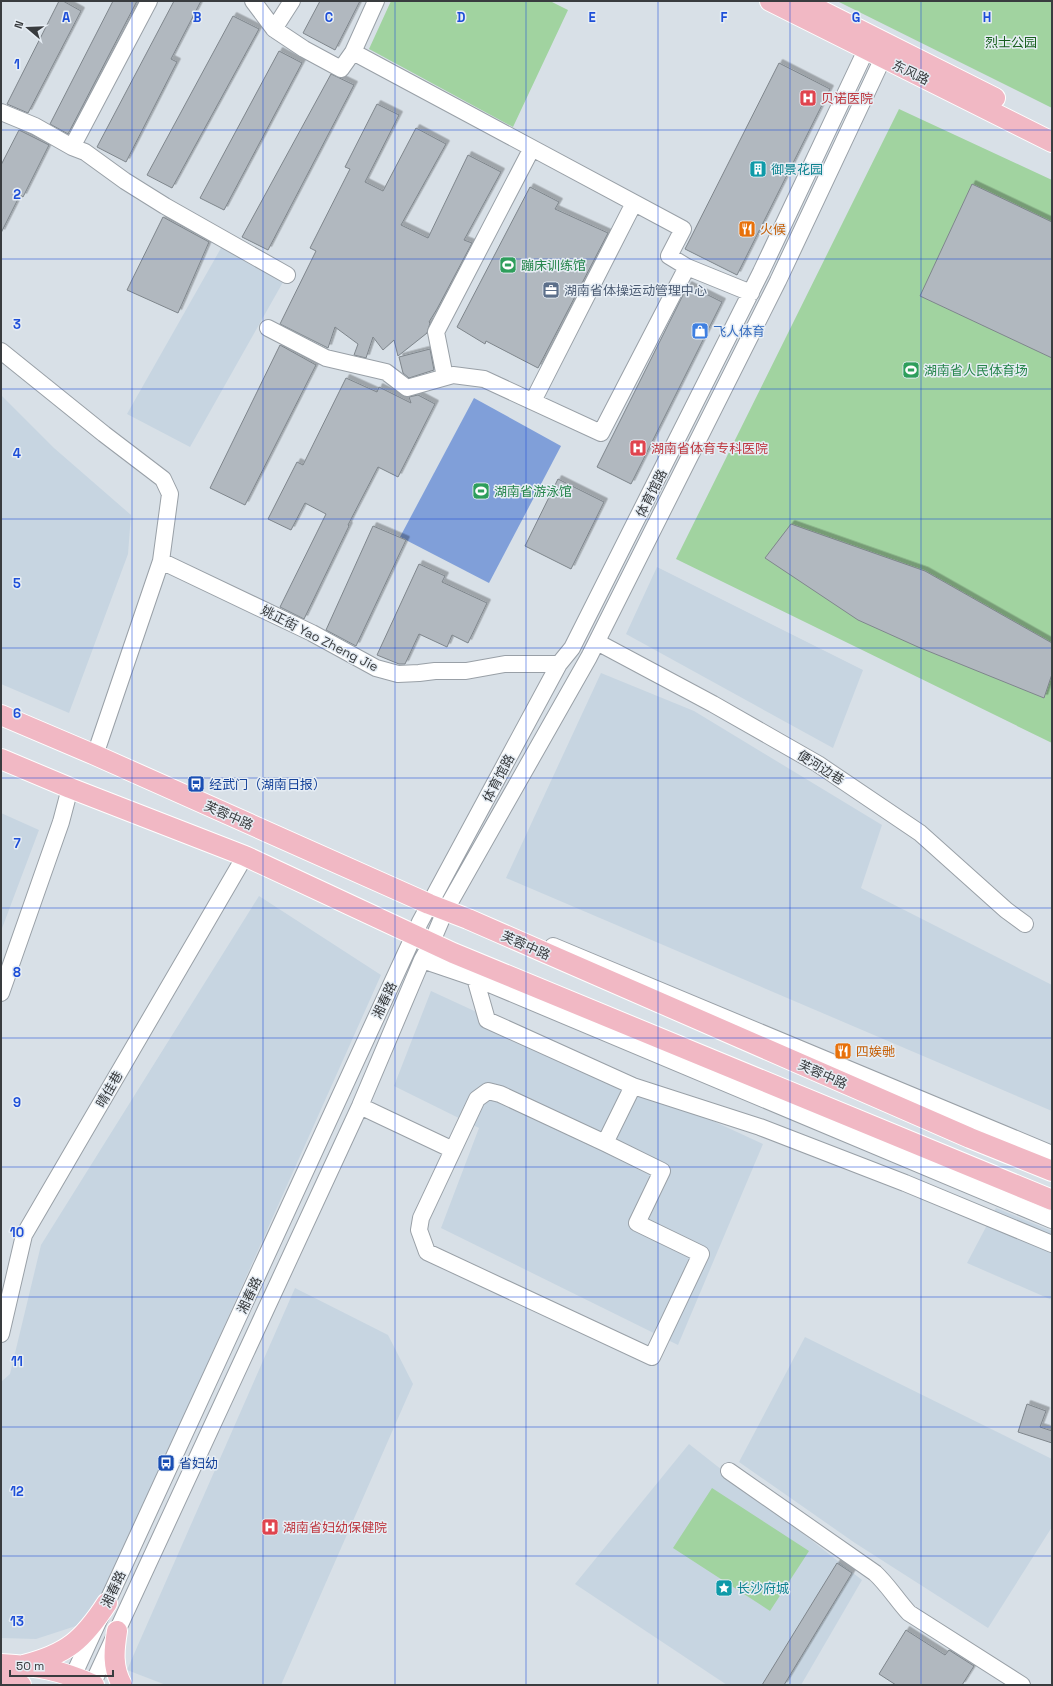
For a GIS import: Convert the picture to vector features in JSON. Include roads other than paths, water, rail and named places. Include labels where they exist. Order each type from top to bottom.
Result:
[{"type":"main road","name":"东风路","points":[[770,1],[1052,142]]},
{"type":"main road","name":"东风路","points":[[802,1],[1052,127]]},
{"type":"main road","name":"芙蓉中路","points":[[1,715],[963,1135],[1052,1171]]},
{"type":"main road","points":[[1,759],[70,788],[245,856],[423,947],[453,954],[1052,1200]]},
{"type":"main road","points":[[453,954],[475,978]]},
{"type":"main road","points":[[24,1665],[42,1660],[66,1649],[88,1630],[107,1603]]},
{"type":"main road","points":[[117,1630],[114,1647],[115,1672],[122,1685]]},
{"type":"main road","points":[[1,1664],[24,1665],[57,1671],[71,1681],[93,1685]]},
{"type":"main road","points":[[1,1683],[21,1685]]},
{"type":"street","points":[[72,147],[149,1]]},
{"type":"street","points":[[253,1],[274,29],[304,49],[341,69],[353,52],[376,1]]},
{"type":"street","points":[[274,29],[292,1]]},
{"type":"street","points":[[353,52],[683,229],[669,256],[687,267],[751,292]]},
{"type":"street","name":"体育馆路","points":[[441,906],[559,664],[572,648],[751,292],[874,54]]},
{"type":"street","name":"体育馆路","points":[[441,906],[597,642],[778,281],[874,54]]},
{"type":"street","points":[[1,112],[35,126],[72,147],[85,152],[125,181],[165,206],[287,275]]},
{"type":"street","points":[[445,377],[436,332],[532,148]]},
{"type":"street","points":[[533,401],[634,203]]},
{"type":"street","points":[[268,328],[326,358],[386,372],[407,388],[453,374],[484,379],[601,433],[687,267]]},
{"type":"street","points":[[1,351],[104,434],[163,479],[170,494],[161,561],[95,755]]},
{"type":"street","name":"姚正街 Yao Zheng Jie","points":[[161,561],[312,633],[376,668],[398,674],[435,671],[466,671],[505,664],[559,664]]},
{"type":"street","name":"便河边巷","points":[[597,642],[714,704],[818,764],[920,833],[1006,910],[1025,924]]},
{"type":"street","points":[[1,993],[61,822],[70,788]]},
{"type":"street","name":"晴佳巷","points":[[1,1334],[24,1235],[245,856]]},
{"type":"street","name":"湘春路","points":[[71,1681],[107,1603],[423,947],[441,906]]},
{"type":"street","name":"芙蓉中路","points":[[441,906],[1052,1154]]},
{"type":"street","points":[[423,947],[475,978],[1052,1220]]},
{"type":"street","name":"湘春路","points":[[93,1685],[117,1630],[360,1106],[423,947]]},
{"type":"street","points":[[475,978],[487,1020],[633,1086],[760,1127],[905,1183],[1052,1244]]},
{"type":"street","points":[[605,1143],[633,1086]]},
{"type":"street","points":[[488,1091],[500,1094],[662,1171],[637,1223],[701,1254],[652,1357],[427,1252],[419,1230],[421,1218],[453,1150],[477,1099],[488,1091]]},
{"type":"street","points":[[360,1106],[453,1150]]},
{"type":"street","points":[[729,1471],[875,1573],[886,1583],[894,1597],[909,1613],[1022,1685]]},
{"type":"water","name":"湖南省游泳馆","points":[[474,398],[561,446],[489,583],[400,537]]},
{"type":"place","name":"贝诺医院","points":[[808,98]]},
{"type":"place","name":"御景花园","points":[[758,169]]},
{"type":"place","name":"火候","points":[[747,229]]},
{"type":"place","name":"蹦床训练馆","points":[[508,265]]},
{"type":"place","name":"湖南省体操运动管理中心","points":[[551,290]]},
{"type":"place","name":"飞人体育","points":[[700,331]]},
{"type":"place","name":"湖南省人民体育场","points":[[911,370]]},
{"type":"place","name":"湖南省体育专科医院","points":[[638,448]]},
{"type":"place","name":"湖南省游泳馆","points":[[481,491]]},
{"type":"place","name":"经武门（湖南日报）","points":[[196,784]]},
{"type":"place","name":"四娭毑","points":[[843,1051]]},
{"type":"place","name":"省妇幼","points":[[166,1463]]},
{"type":"place","name":"湖南省妇幼保健院","points":[[270,1527]]},
{"type":"place","name":"长沙府城","points":[[724,1588]]},
{"type":"park label","name":"烈士公园","points":[[1011,42]]}]
